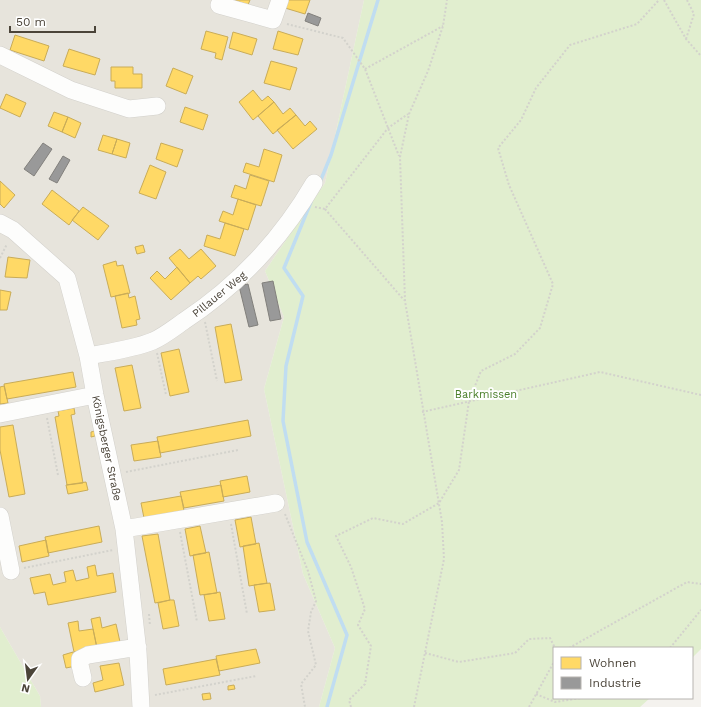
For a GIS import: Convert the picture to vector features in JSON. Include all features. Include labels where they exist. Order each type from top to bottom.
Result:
[{"type":"street","points":[[219,5],[273,20],[280,0]]},
{"type":"street","points":[[0,55],[71,90],[129,109],[157,106]]},
{"type":"street","name":"Pillauer Weg","points":[[88,356],[124,349],[154,340],[203,309],[254,265],[302,203],[314,183]]},
{"type":"street","name":"Königsberger Straße","points":[[0,223],[13,230],[67,278],[88,356],[124,529],[138,647],[140,702]]},
{"type":"street","points":[[0,414],[95,395]]},
{"type":"street","points":[[124,529],[276,503]]},
{"type":"street","points":[[0,516],[11,571]]},
{"type":"street","points":[[83,678],[80,659],[88,655],[138,647]]},
{"type":"path","points":[[414,707],[444,559],[442,522],[422,412],[405,301],[400,157],[409,114],[428,71],[443,26],[447,0]]},
{"type":"path","points":[[350,707],[349,700],[365,684],[371,646],[358,625],[365,609],[351,568],[336,536],[373,518],[403,524],[439,503],[460,470],[469,401],[481,371],[515,354],[540,328],[553,284],[509,185],[498,148],[521,120],[536,88],[570,44],[637,24],[659,0]]},
{"type":"path","points":[[664,0],[686,38],[701,56]]},
{"type":"path","points":[[686,38],[694,14],[687,0]]},
{"type":"path","points":[[273,20],[343,38],[365,69],[400,157]]},
{"type":"path","points":[[365,69],[443,26]]},
{"type":"path","points":[[325,209],[388,128],[409,114]]},
{"type":"path","points":[[302,203],[325,209],[405,301]]},
{"type":"path","points":[[203,309],[217,381]]},
{"type":"path","points":[[154,340],[166,395]]},
{"type":"path","points":[[422,412],[600,372],[701,394]]},
{"type":"path","points":[[45,405],[58,475]]},
{"type":"path","points":[[125,472],[238,450]]},
{"type":"path","points":[[276,503],[283,510],[299,553],[308,570],[316,601],[311,612],[308,631],[316,665],[302,684],[304,707]]},
{"type":"path","points":[[228,511],[247,614]]},
{"type":"path","points":[[178,519],[197,622]]},
{"type":"path","points":[[11,571],[126,547]]},
{"type":"path","points":[[571,647],[687,582],[701,584]]},
{"type":"path","points":[[671,647],[701,610]]},
{"type":"path","points":[[425,653],[459,662],[515,653],[529,639],[550,638],[554,647]]},
{"type":"path","points":[[529,707],[553,664]]},
{"type":"path","points":[[140,702],[256,676]]},
{"type":"path","points":[[536,694],[555,702],[574,699]]},
{"type":"shaded area","points":[[0,0],[364,0],[325,183],[265,271],[284,317],[264,389],[303,574],[335,648],[319,707],[41,707],[40,696],[0,627]]},
{"type":"green space","name":"Barkmissen","points":[[364,0],[701,0],[701,649],[693,657],[693,647],[553,647],[553,699],[649,699],[640,707],[319,707],[335,648],[303,574],[264,389],[284,317],[265,271],[325,183]]},
{"type":"green space","points":[[0,627],[40,696],[41,707],[0,707]]},
{"type":"building: Wohnen","points":[[234,0],[250,0],[248,5]]},
{"type":"building: Wohnen","points":[[288,0],[310,0],[305,14],[285,8]]},
{"type":"building: Wohnen","points":[[206,31],[228,37],[222,60],[215,58],[216,53],[201,49]]},
{"type":"building: Wohnen","points":[[278,31],[303,39],[298,55],[273,49]]},
{"type":"building: Wohnen","points":[[233,32],[257,39],[252,55],[229,48]]},
{"type":"building: Wohnen","points":[[15,35],[49,46],[44,61],[10,50]]},
{"type":"building: Wohnen","points":[[69,49],[100,59],[95,75],[63,66]]},
{"type":"building: Wohnen","points":[[271,61],[297,68],[290,90],[264,83]]},
{"type":"building: Wohnen","points":[[111,67],[133,67],[133,74],[142,74],[142,88],[115,88],[115,81],[111,81]]},
{"type":"building: Wohnen","points":[[173,68],[193,76],[186,94],[166,86]]},
{"type":"building: Wohnen","points":[[253,90],[262,101],[268,96],[274,102],[253,120],[239,102]]},
{"type":"building: Wohnen","points":[[6,94],[26,103],[20,117],[0,108]]},
{"type":"building: Wohnen","points":[[274,102],[283,114],[290,108],[296,115],[273,134],[258,116]]},
{"type":"building: Wohnen","points":[[185,107],[208,115],[203,130],[180,122]]},
{"type":"building: Wohnen","points":[[54,112],[68,117],[62,132],[48,126]]},
{"type":"building: Wohnen","points":[[296,115],[305,126],[310,121],[317,129],[293,149],[277,130]]},
{"type":"building: Wohnen","points":[[68,117],[81,123],[75,138],[62,132]]},
{"type":"building: Wohnen","points":[[103,135],[117,139],[112,154],[98,150]]},
{"type":"building: Wohnen","points":[[117,139],[130,143],[126,158],[112,154]]},
{"type":"building: Wohnen","points":[[161,143],[183,150],[177,167],[156,159]]},
{"type":"building: Wohnen","points":[[264,149],[282,155],[274,182],[243,172],[246,163],[259,167]]},
{"type":"building: Wohnen","points":[[150,165],[166,172],[156,199],[139,193]]},
{"type":"building: Wohnen","points":[[250,175],[269,181],[261,206],[231,197],[235,185],[246,189]]},
{"type":"building: Wohnen","points":[[0,181],[15,195],[4,208],[0,204]]},
{"type":"building: Wohnen","points":[[52,190],[79,211],[69,225],[42,204]]},
{"type":"building: Wohnen","points":[[238,199],[256,205],[248,230],[219,221],[223,211],[233,215]]},
{"type":"building: Wohnen","points":[[83,207],[109,226],[98,240],[72,220]]},
{"type":"building: Wohnen","points":[[225,223],[244,229],[235,256],[204,246],[207,235],[220,239]]},
{"type":"building: Wohnen","points":[[143,245],[145,252],[137,254],[135,247]]},
{"type":"building: Wohnen","points":[[180,249],[189,259],[201,249],[216,266],[201,279],[198,276],[190,283],[169,258]]},
{"type":"building: Wohnen","points":[[8,257],[30,260],[27,278],[5,277]]},
{"type":"building: Wohnen","points":[[116,261],[117,266],[123,265],[130,293],[111,297],[103,265]]},
{"type":"building: Wohnen","points":[[177,267],[190,283],[171,300],[150,278],[157,271],[165,279]]},
{"type":"building: Wohnen","points":[[0,290],[11,292],[7,310],[0,310]]},
{"type":"building: Wohnen","points":[[128,293],[129,298],[135,296],[140,319],[136,320],[137,325],[122,328],[115,296]]},
{"type":"building: Wohnen","points":[[231,324],[242,380],[225,383],[215,327]]},
{"type":"building: Wohnen","points":[[179,349],[189,392],[170,396],[161,353]]},
{"type":"building: Wohnen","points":[[132,365],[141,408],[124,411],[115,368]]},
{"type":"building: Wohnen","points":[[73,372],[76,387],[7,399],[4,384]]},
{"type":"building: Wohnen","points":[[4,386],[8,403],[0,404],[0,387]]},
{"type":"building: Wohnen","points":[[74,408],[75,414],[71,415],[83,483],[67,485],[55,417],[59,416],[58,411]]},
{"type":"building: Wohnen","points":[[248,420],[251,436],[160,453],[157,437]]},
{"type":"building: Wohnen","points":[[13,425],[25,494],[9,497],[0,450],[0,427]]},
{"type":"building: Wohnen","points":[[95,431],[95,436],[91,437],[91,432]]},
{"type":"building: Wohnen","points":[[158,441],[161,457],[134,461],[131,445]]},
{"type":"building: Wohnen","points":[[247,476],[250,492],[223,497],[220,481]]},
{"type":"building: Wohnen","points":[[86,482],[88,490],[68,494],[66,485]]},
{"type":"building: Wohnen","points":[[221,485],[224,501],[184,508],[180,492]]},
{"type":"building: Wohnen","points":[[181,496],[184,511],[144,518],[141,503]]},
{"type":"building: Wohnen","points":[[251,517],[256,544],[240,547],[235,520]]},
{"type":"building: Wohnen","points":[[99,526],[102,542],[48,553],[45,537]]},
{"type":"building: Wohnen","points":[[200,526],[206,553],[190,556],[185,529]]},
{"type":"building: Wohnen","points":[[158,534],[170,600],[155,603],[142,536]]},
{"type":"building: Wohnen","points":[[46,540],[49,556],[22,562],[19,546]]},
{"type":"building: Wohnen","points":[[259,543],[267,583],[249,586],[243,546]]},
{"type":"building: Wohnen","points":[[209,552],[217,593],[200,595],[193,555]]},
{"type":"building: Wohnen","points":[[95,565],[97,576],[113,573],[116,592],[48,605],[45,592],[34,594],[30,578],[50,574],[53,585],[66,582],[64,572],[73,570],[76,581],[89,578],[87,567]]},
{"type":"building: Wohnen","points":[[270,583],[275,610],[259,612],[254,585]]},
{"type":"building: Wohnen","points":[[220,592],[225,619],[209,621],[204,595]]},
{"type":"building: Wohnen","points":[[174,600],[179,626],[163,629],[158,603]]},
{"type":"building: Wohnen","points":[[100,617],[102,628],[116,624],[120,642],[97,648],[91,619]]},
{"type":"building: Wohnen","points":[[78,621],[79,631],[93,629],[97,648],[74,652],[68,623]]},
{"type":"building: Wohnen","points":[[256,649],[260,663],[219,671],[216,656]]},
{"type":"building: Wohnen","points":[[73,652],[76,666],[66,668],[63,655]]},
{"type":"building: Wohnen","points":[[216,659],[220,675],[166,685],[163,669]]},
{"type":"building: Wohnen","points":[[119,663],[124,685],[95,692],[93,683],[103,680],[100,666]]},
{"type":"building: Wohnen","points":[[234,685],[235,689],[228,690],[228,686]]},
{"type":"building: Wohnen","points":[[210,693],[211,699],[203,700],[202,694]]},
{"type":"building: Industrie","points":[[308,13],[321,18],[318,26],[305,21]]},
{"type":"building: Industrie","points":[[43,143],[52,149],[34,176],[24,169]]},
{"type":"building: Industrie","points":[[63,156],[70,160],[57,183],[49,179]]},
{"type":"building: Industrie","points":[[273,281],[281,319],[270,321],[262,283]]},
{"type":"building: Industrie","points":[[248,284],[258,325],[249,327],[239,286]]},
{"type":"waterway","points":[[320,182],[331,155],[378,0]]},
{"type":"waterway","points":[[311,202],[284,268],[303,296],[286,366],[283,421],[307,542],[347,635],[327,707]]}]
